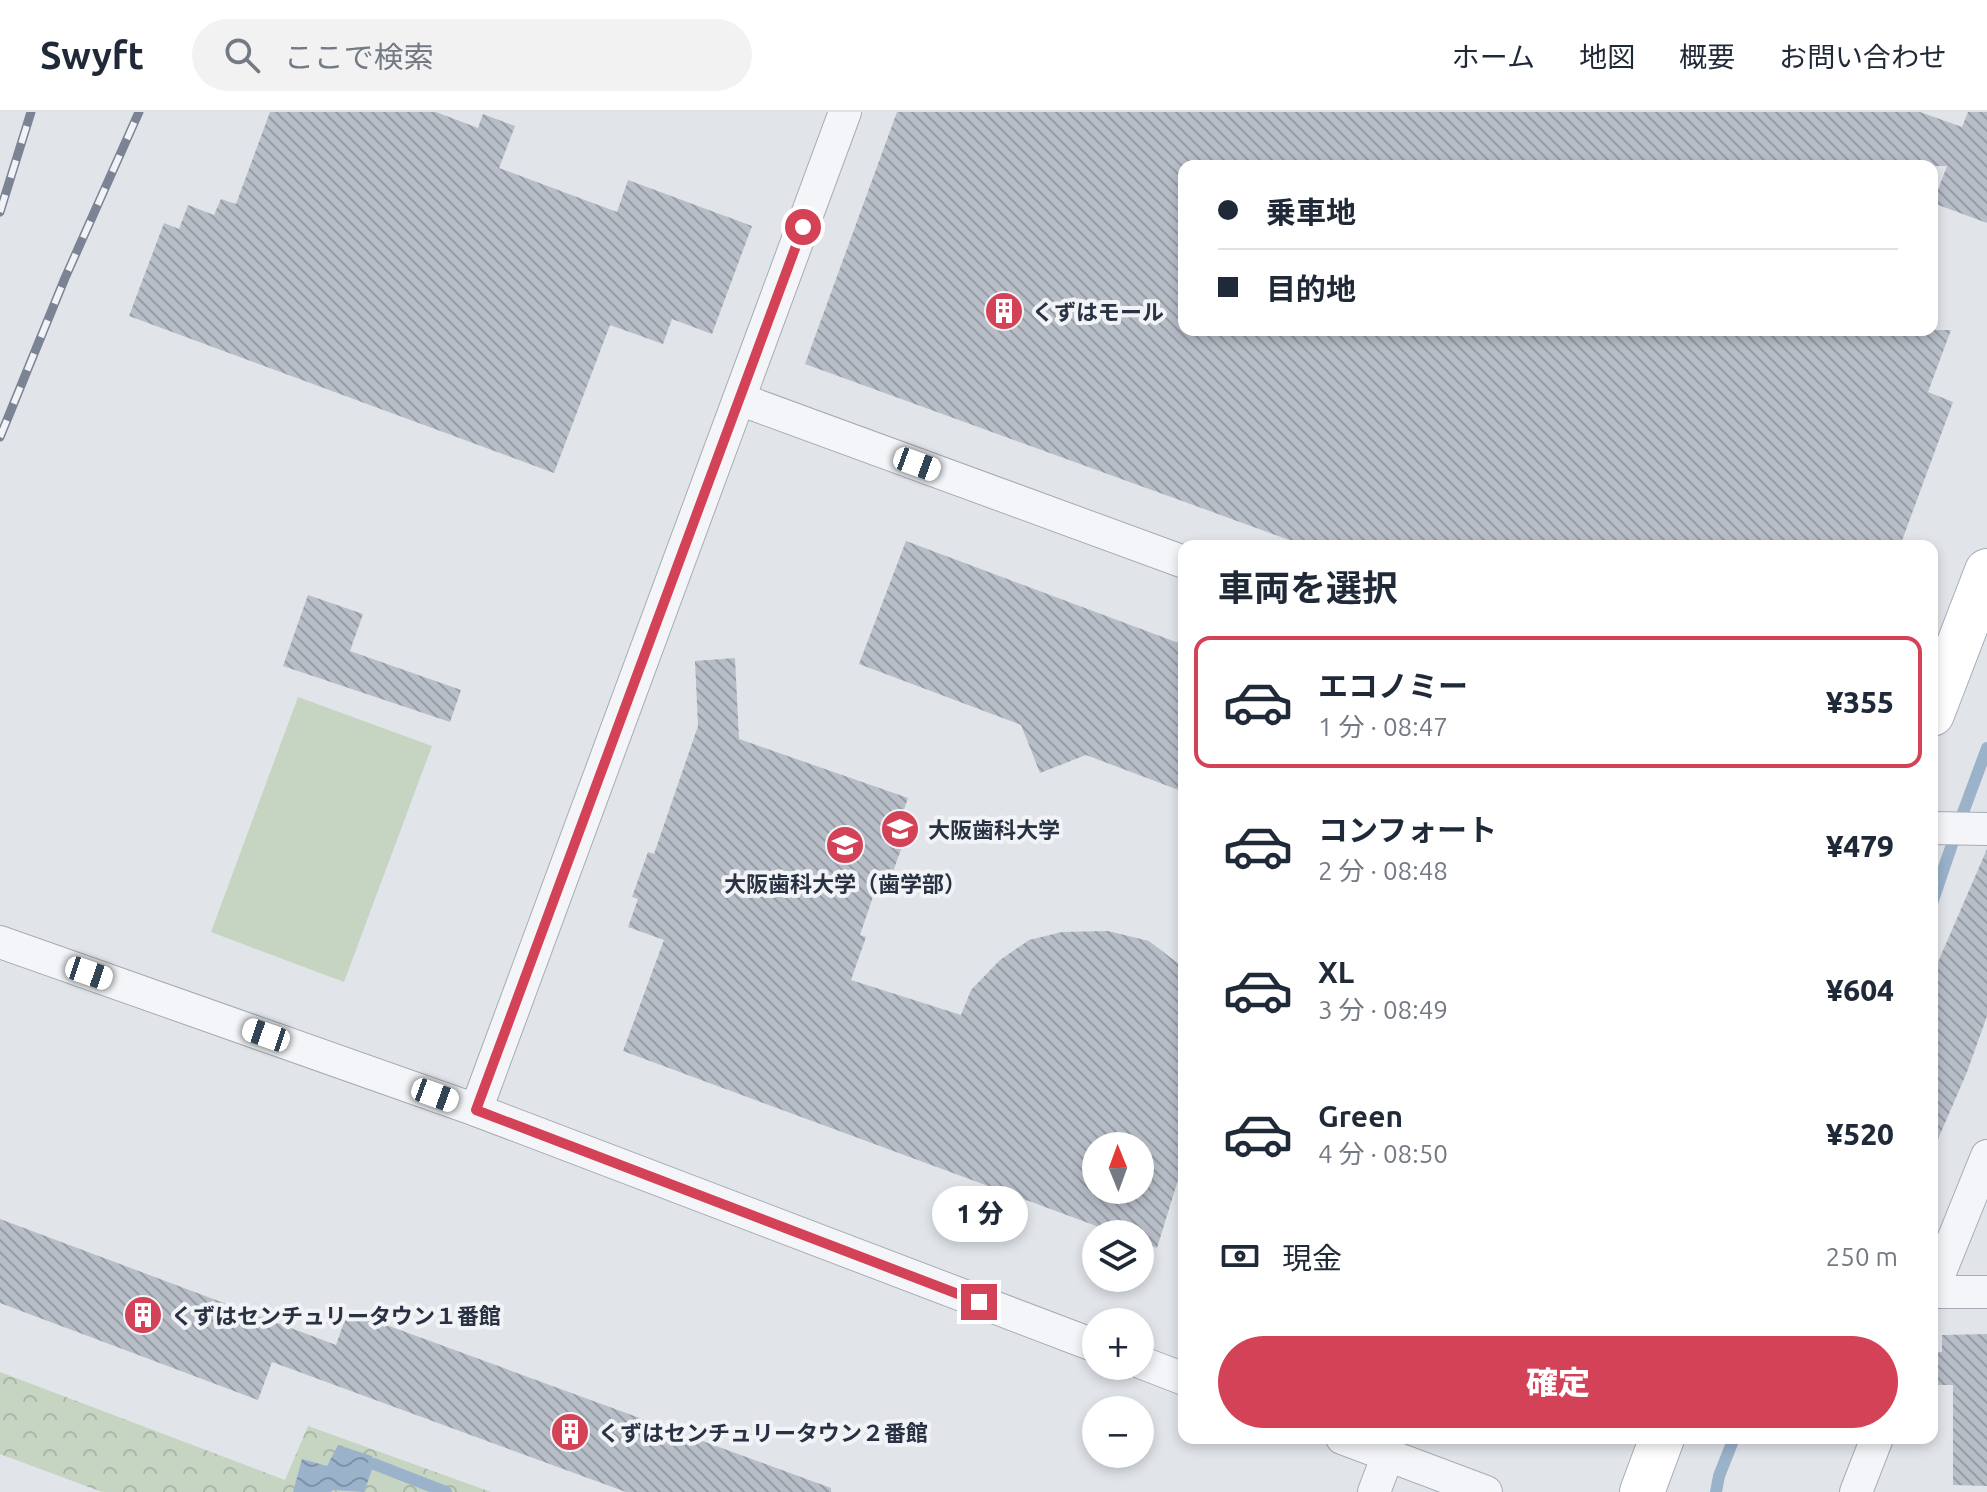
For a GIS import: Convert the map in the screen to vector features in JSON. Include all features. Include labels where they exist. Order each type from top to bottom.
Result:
[{"type":"street","points":[[476,1110],[845,112]]},
{"type":"street","points":[[739,399],[1178,560]]},
{"type":"street","points":[[1938,698],[1987,571]]},
{"type":"street","points":[[1938,828],[1987,829]]},
{"type":"street","points":[[0,942],[476,1110],[1082,1341]]},
{"type":"street","points":[[1938,1277],[1987,1156]]},
{"type":"street","points":[[1938,1292],[1987,1292]]},
{"type":"street","points":[[1154,1367],[1178,1377]]},
{"type":"street","points":[[1358,1444],[1486,1492]]},
{"type":"street","points":[[1642,1492],[1660,1444]]},
{"type":"street","points":[[1856,1492],[1875,1444]]},
{"type":"street","points":[[1374,1492],[1388,1455]]},
{"type":"green space","points":[[298,697],[432,746],[344,982],[211,932]]},
{"type":"green space","points":[[0,1372],[285,1480],[308,1426],[491,1492],[102,1492],[0,1454]]},
{"type":"water","points":[[338,1445],[372,1456],[374,1464],[364,1492],[293,1492],[302,1459],[327,1466]]},
{"type":"building","points":[[270,112],[436,112],[478,128],[483,114],[515,126],[499,168],[617,212],[628,180],[752,226],[712,334],[672,319],[663,344],[610,325],[554,473],[129,316],[164,223],[179,229],[188,205],[214,215],[221,199],[236,204]]},
{"type":"building","name":"くずはモール","points":[[897,112],[1920,112],[1962,127],[1968,112],[1987,112],[1987,223],[1938,205],[1938,190],[1947,166],[1938,166],[1938,160],[1178,160],[1178,336],[1938,336],[1938,330],[1951,330],[1928,392],[1953,402],[1902,540],[1289,540],[805,364]]},
{"type":"building","points":[[906,541],[1178,643],[1178,790],[1086,755],[1040,773],[1021,725],[859,664]]},
{"type":"building","points":[[308,595],[363,614],[350,651],[461,690],[450,722],[283,666]]},
{"type":"building","points":[[735,658],[739,739],[908,798],[894,838],[904,841],[891,877],[881,873],[860,935],[866,937],[851,980],[961,1015],[971,990],[1000,960],[1029,940],[1062,932],[1108,931],[1149,941],[1178,963],[1178,1180],[1157,1248],[1154,1247],[1154,1220],[1082,1221],[623,1051],[664,940],[628,927],[638,899],[632,897],[648,852],[654,854],[698,726],[695,661]]},
{"type":"building","points":[[1987,849],[1987,1016],[1938,1139],[1938,962]]},
{"type":"building","points":[[0,1219],[336,1345],[348,1311],[831,1488],[831,1492],[626,1492],[272,1362],[258,1400],[0,1303]]},
{"type":"building","points":[[1987,1334],[1987,1486],[1953,1485],[1953,1385],[1938,1385],[1938,1352],[1942,1352],[1942,1335]]},
{"type":"waterway","points":[[1938,885],[1987,748]]},
{"type":"waterway","points":[[1716,1492],[1732,1444]]},
{"type":"waterway","points":[[374,1464],[446,1492]]},
{"type":"railway","points":[[0,212],[31,112]]},
{"type":"railway","points":[[0,437],[65,278],[139,112]]},
{"type":"place","name":"くずはモール","points":[[1004,311]]},
{"type":"place","name":"大阪歯科大学","points":[[900,829]]},
{"type":"place","name":"大阪歯科大学（歯学部）","points":[[845,845]]},
{"type":"place","name":"くずはセンチュリータウン１番館","points":[[143,1315]]},
{"type":"place","name":"くずはセンチュリータウン２番館","points":[[570,1432]]},
{"type":"route","points":[[803,227],[476,1110],[979,1302]]}]
